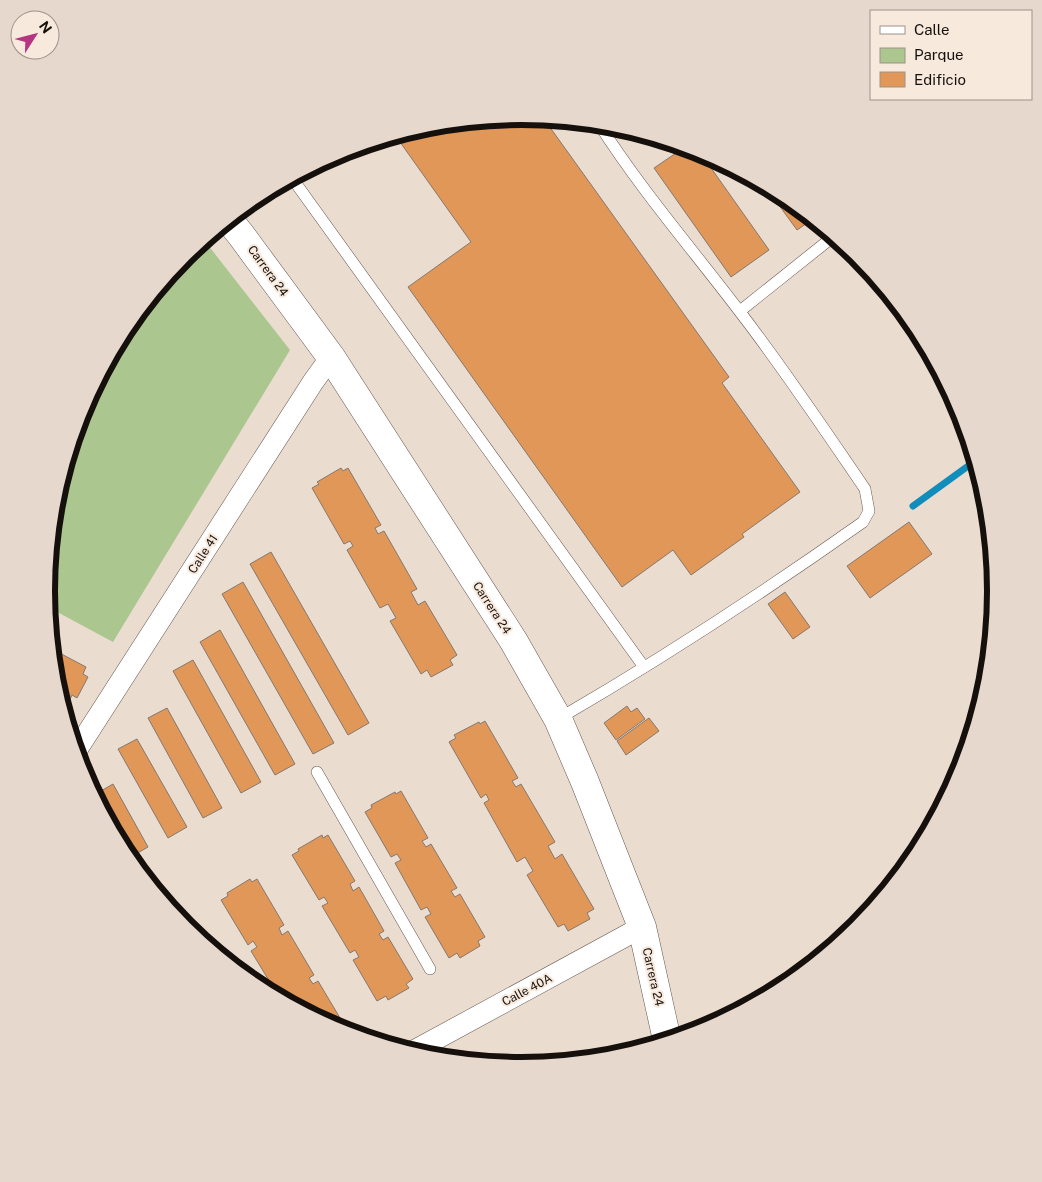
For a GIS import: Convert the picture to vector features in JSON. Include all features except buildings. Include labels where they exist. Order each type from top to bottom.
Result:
[{"type":"street","name":"Carrera 24","points":[[233,225],[331,357],[513,640],[558,719],[585,782],[642,928],[666,1033]]},
{"type":"street","name":"Calle 41","points":[[81,743],[307,391],[331,357]]},
{"type":"street","name":"Calle 40A","points":[[423,1046],[642,928]]},
{"type":"lane","points":[[558,719],[747,602],[863,522],[868,511],[864,489],[778,362],[604,133]]},
{"type":"lane","points":[[296,183],[644,667]]},
{"type":"lane","points":[[740,312],[828,241]]},
{"type":"lane","points":[[318,772],[430,969]]},
{"type":"green space","points":[[209,246],[290,350],[113,642],[56,611],[56,561],[59,530],[71,470],[90,413],[117,358],[151,307],[191,261]]},
{"type":"waterway","points":[[913,506],[969,465]]}]
